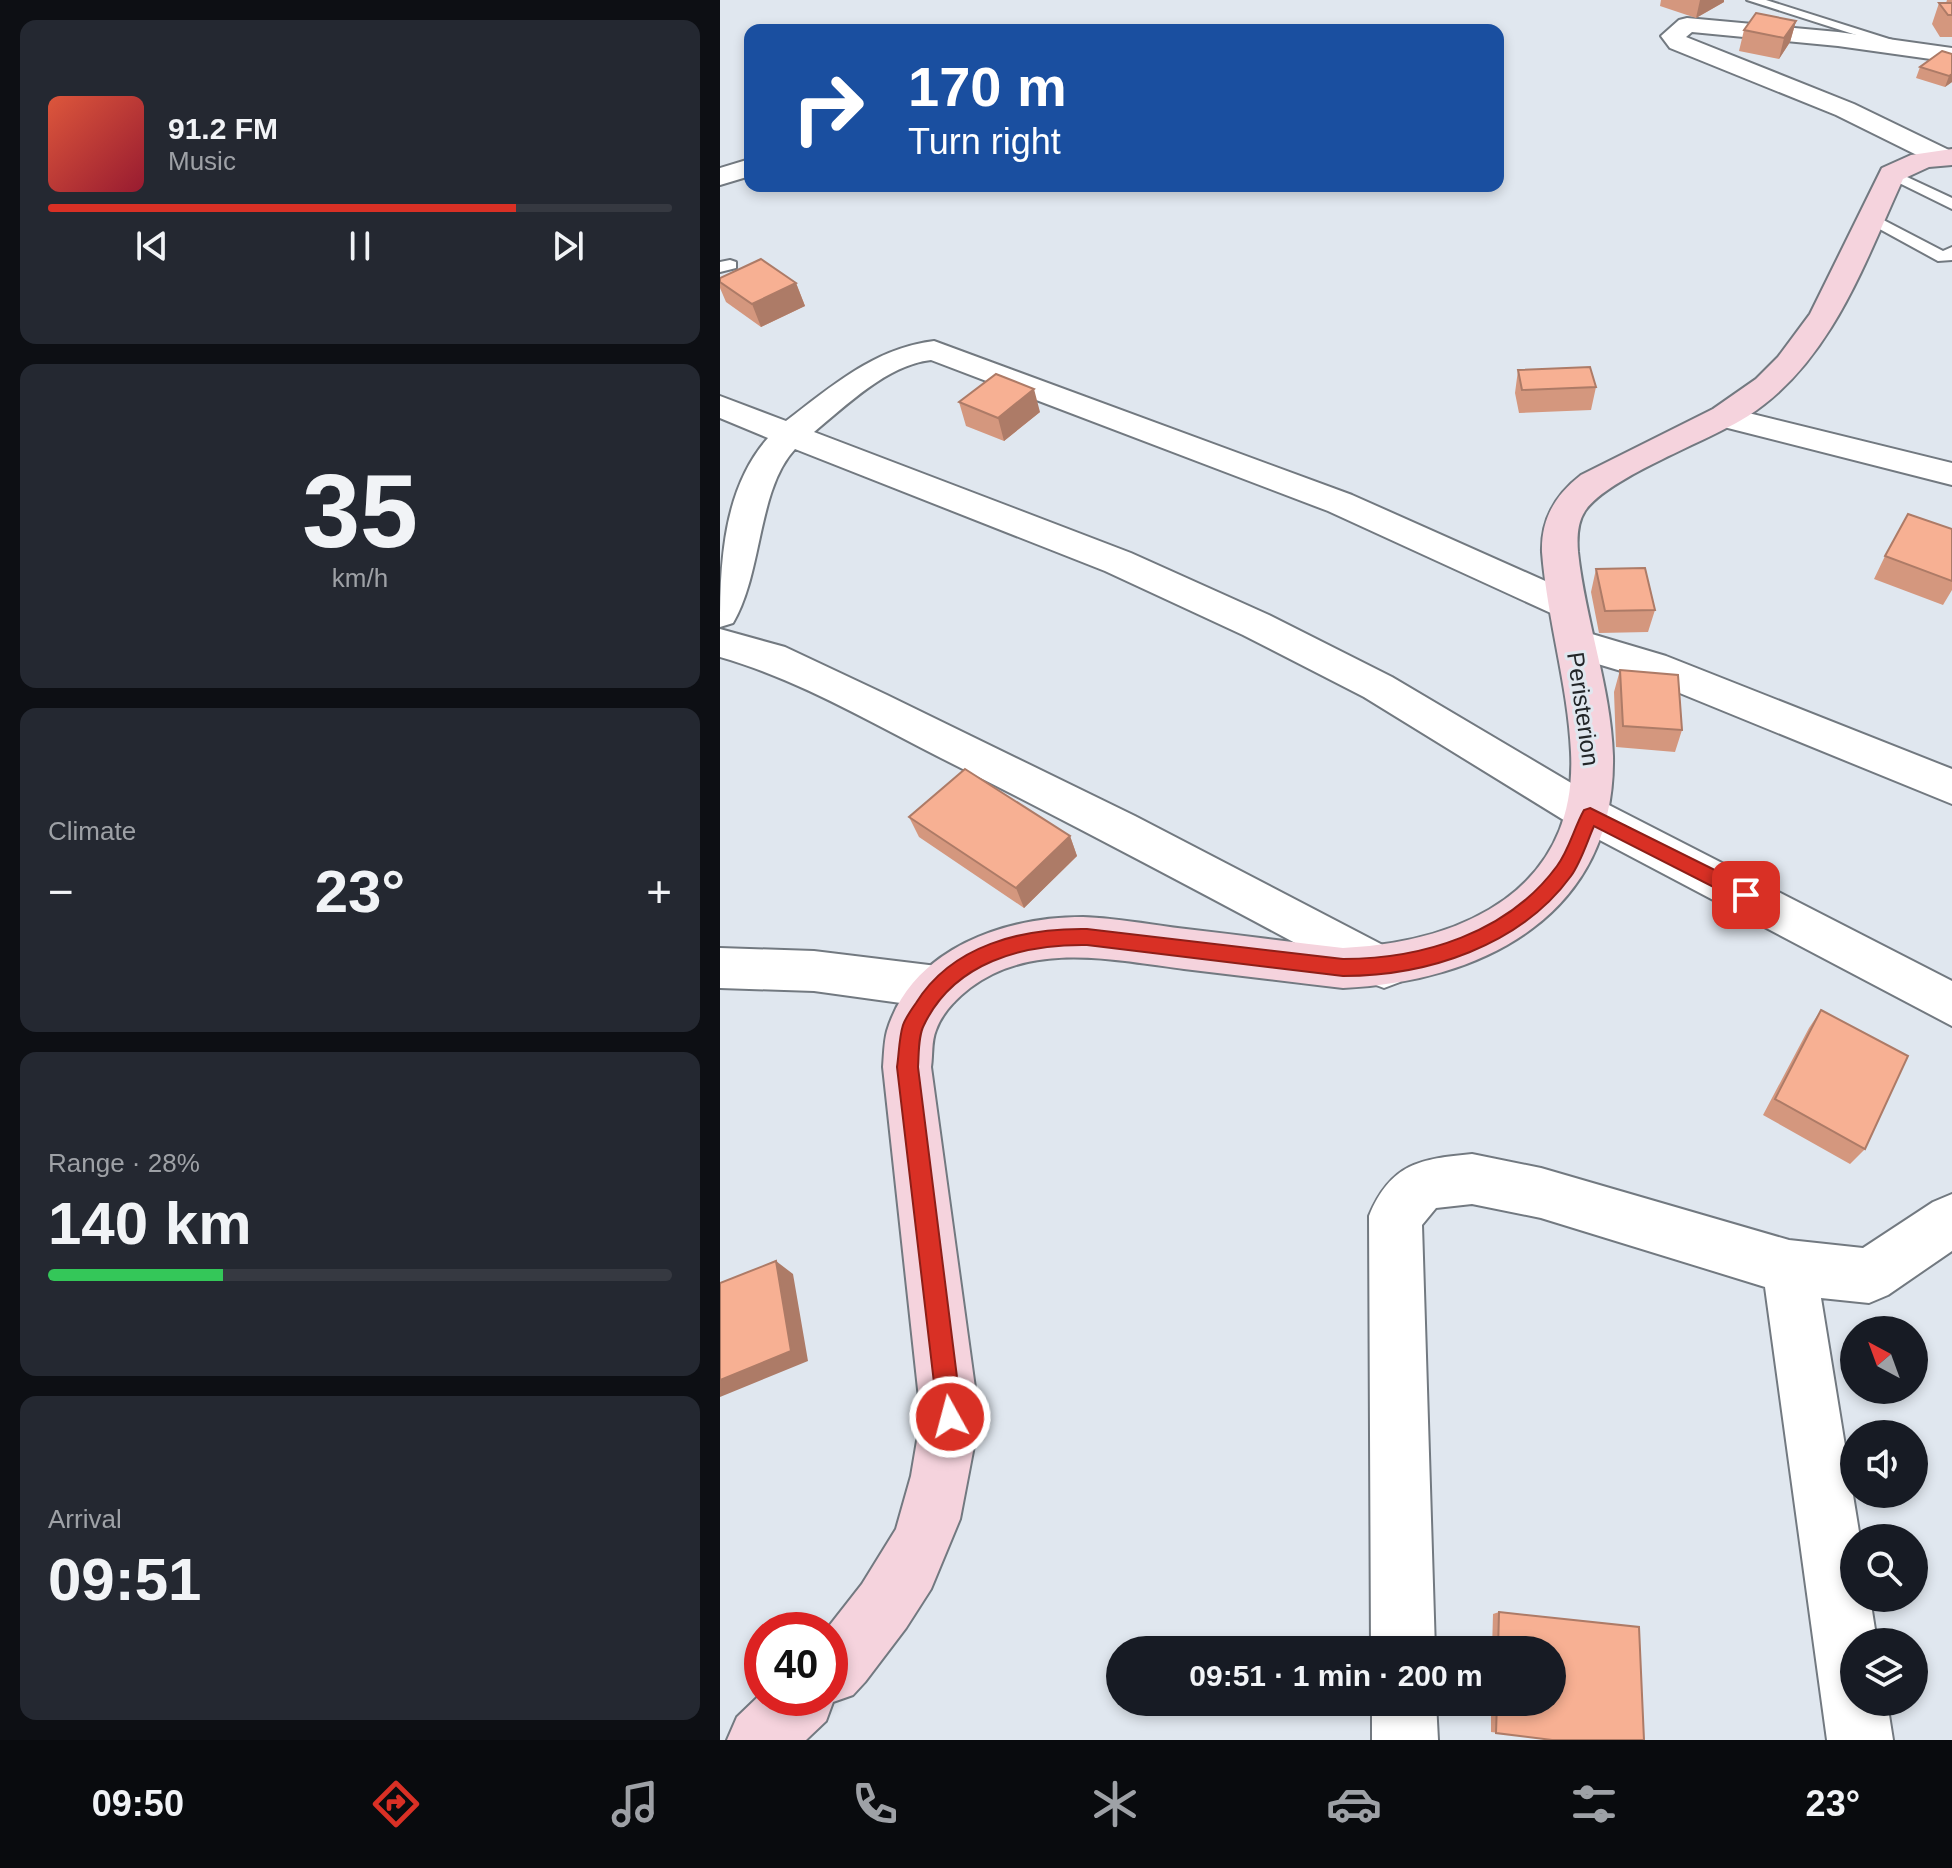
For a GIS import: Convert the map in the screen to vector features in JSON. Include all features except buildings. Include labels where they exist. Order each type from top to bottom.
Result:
[{"type":"street","points":[[1947,157],[1845,108],[1678,43],[1673,36],[1687,25],[1952,55]]},
{"type":"street","points":[[1892,174],[1904,166],[1947,157]]},
{"type":"street","points":[[720,177],[744,169]]},
{"type":"street","name":"Peristerion","points":[[848,1654],[885,1602],[924,1536],[941,1472],[950,1417],[907,1067],[913,1025],[937,987],[980,956],[1015,943],[1057,937],[1087,937],[1343,968],[1384,968],[1472,943],[1516,917],[1548,891],[1567,868],[1590,815],[1594,763],[1558,542],[1561,525],[1579,495],[1611,473],[1724,417],[1766,387],[1808,344],[1849,268],[1892,174]]},
{"type":"street","points":[[720,614],[742,550],[753,492],[769,455],[790,435],[865,378],[914,352],[934,350],[1340,503],[1652,666],[1952,787]]},
{"type":"street","points":[[720,406],[1118,562],[1256,625],[1378,687],[1590,815],[1952,1005]]},
{"type":"street","points":[[1724,417],[1952,474]]},
{"type":"street","points":[[720,643],[771,657],[873,706],[1120,828],[1384,968]]},
{"type":"street","points":[[720,968],[814,971],[937,987]]},
{"type":"street","points":[[1403,1636],[1395,1216],[1423,1184],[1472,1179],[1541,1193],[1789,1267],[1869,1276],[1952,1220]]},
{"type":"street","points":[[1789,1267],[1843,1628]]},
{"type":"street","points":[[760,1740],[785,1716]]},
{"type":"street","points":[[1404,1716],[1405,1740]]},
{"type":"street","points":[[1856,1716],[1860,1740]]},
{"type":"lane","points":[[1753,0],[1916,49]]},
{"type":"lane","points":[[1892,174],[1952,204]]},
{"type":"lane","points":[[1870,218],[1944,258],[1952,252]]},
{"type":"route","points":[[950,1417],[907,1067],[913,1025],[937,987],[980,956],[1015,943],[1057,937],[1087,937],[1343,968],[1384,968],[1424,959],[1472,943],[1516,917],[1548,891],[1567,868],[1590,815],[1746,895]]}]
